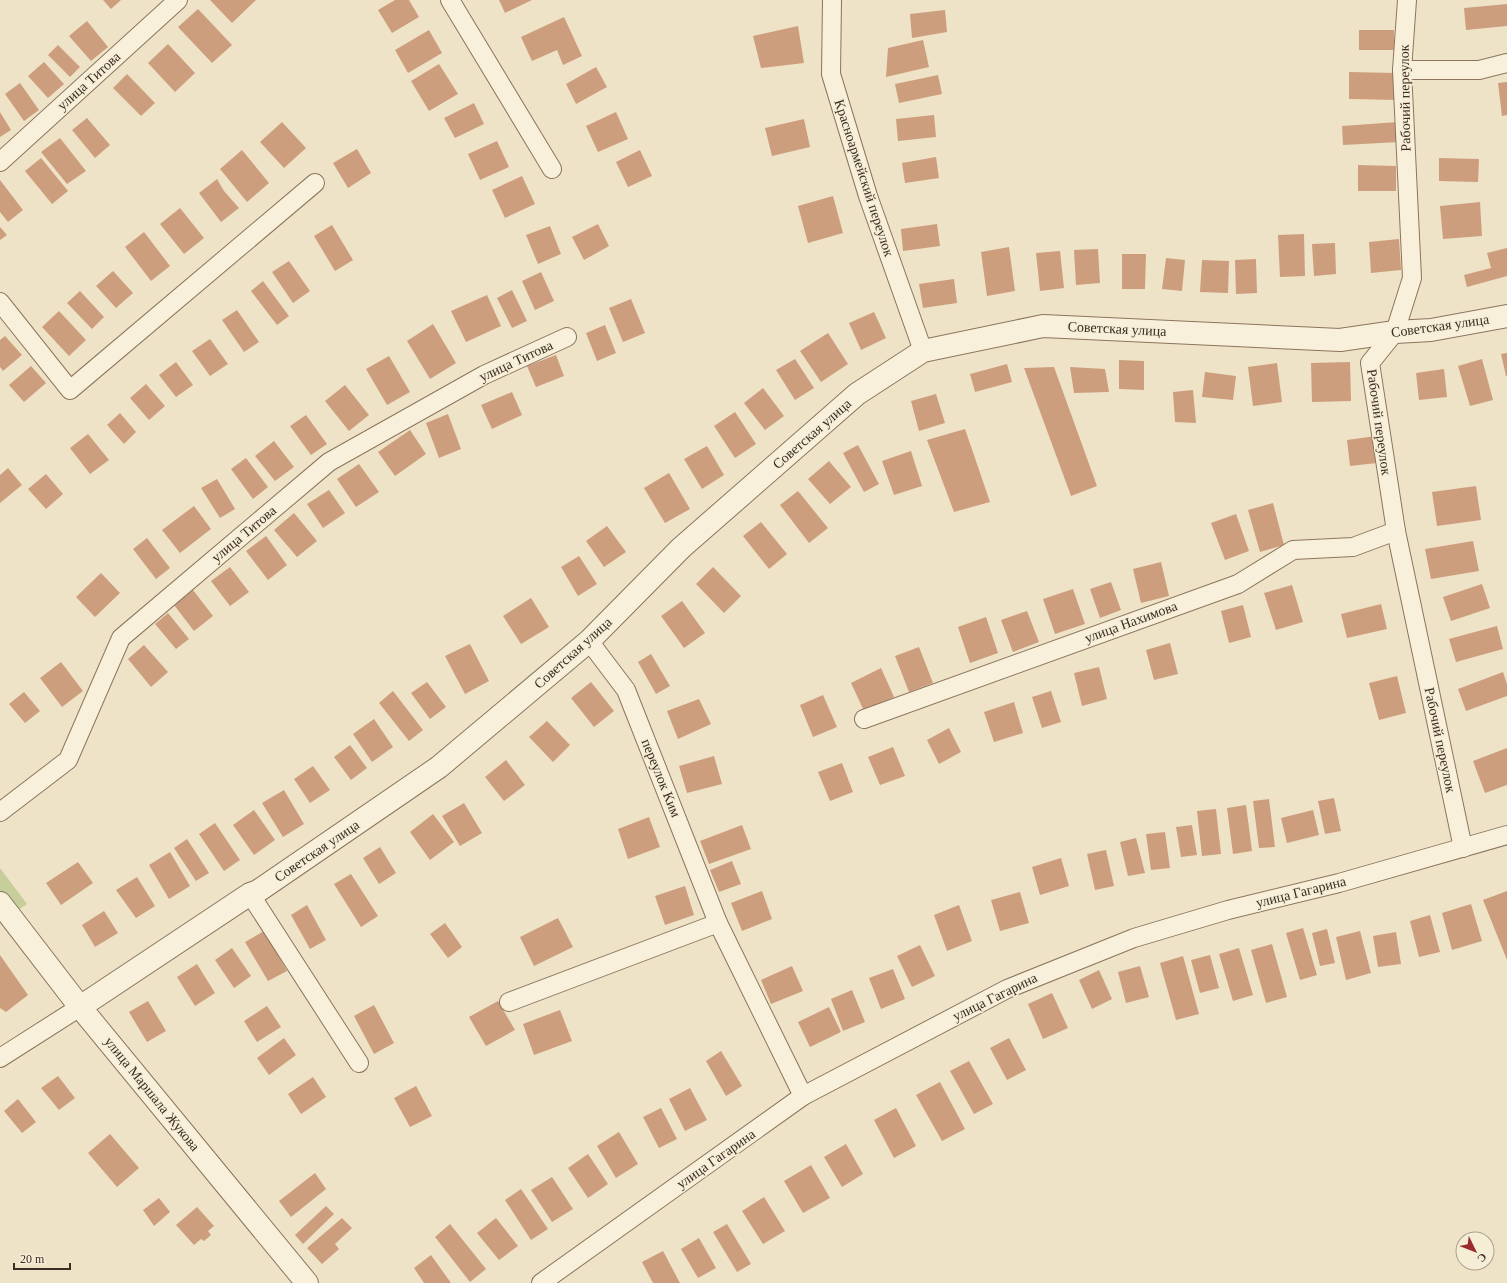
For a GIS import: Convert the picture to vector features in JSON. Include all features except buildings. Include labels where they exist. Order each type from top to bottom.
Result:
[{"type":"street","name":"улица Титова","points":[[0,162],[178,0]]},
{"type":"street","points":[[450,0],[552,169]]},
{"type":"street","name":"Красноармейский переулок","points":[[832,0],[831,74],[868,196],[923,351]]},
{"type":"street","name":"Рабочий переулок","points":[[1407,0],[1402,70],[1412,278],[1395,332],[1370,363],[1396,531],[1463,848]]},
{"type":"street","points":[[1402,70],[1479,70],[1507,64]]},
{"type":"street","points":[[0,302],[70,390],[315,183]]},
{"type":"street","name":"Советская улица","points":[[0,1058],[80,1008],[250,894],[258,891],[439,767],[589,641],[681,548],[851,400],[923,351],[1044,326],[1340,340],[1395,332],[1431,330],[1507,316]]},
{"type":"street","name":"улица Титова","points":[[0,812],[68,760],[121,638],[329,462],[484,375],[567,337]]},
{"type":"street","name":"улица Нахимова","points":[[864,719],[1238,584],[1293,550],[1353,547],[1396,531]]},
{"type":"street","name":"переулок Ким","points":[[589,641],[626,690],[718,923],[803,1096]]},
{"type":"street","name":"улица Гагарина","points":[[541,1283],[803,1096],[1007,988],[1134,938],[1228,910],[1339,883],[1507,835]]},
{"type":"street","points":[[250,894],[358,1063]]},
{"type":"street","name":"улица Маршала Жукова","points":[[0,903],[80,1008],[307,1283]]},
{"type":"street","points":[[509,1002],[718,923]]},
{"type":"green space","points":[[0,868],[27,904],[13,914],[0,896]]}]
